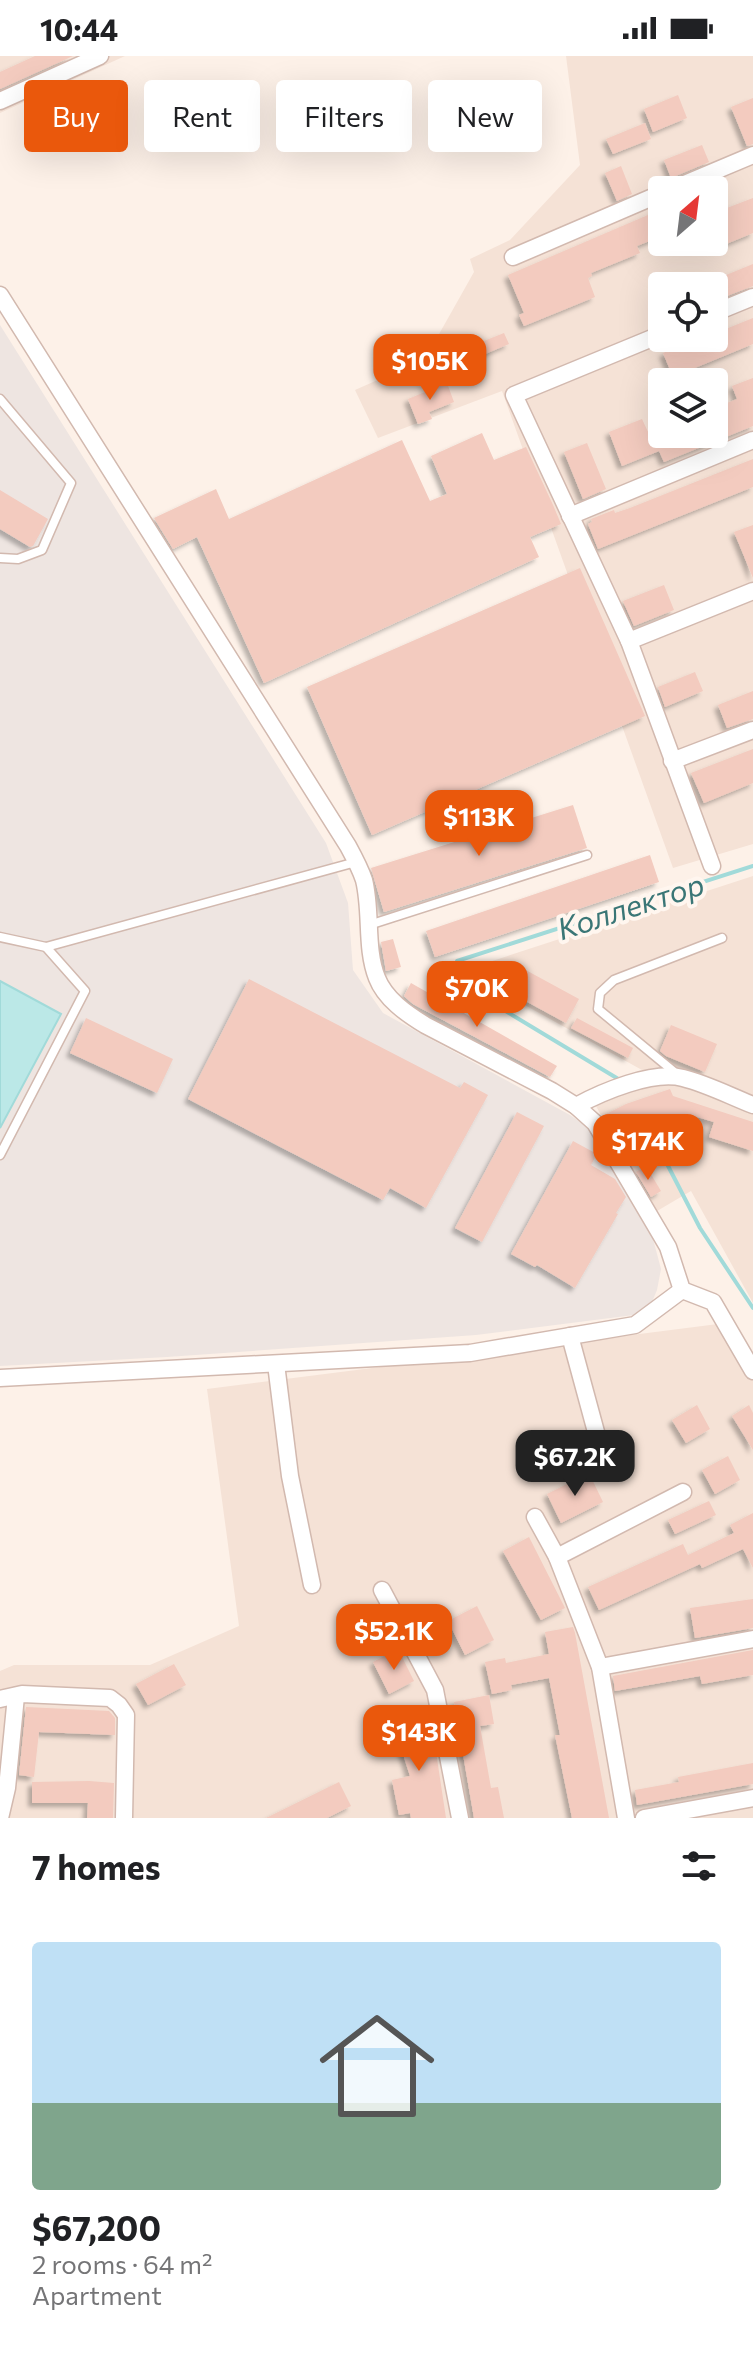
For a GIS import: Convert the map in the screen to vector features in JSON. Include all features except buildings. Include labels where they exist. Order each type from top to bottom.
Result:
[{"type":"street","points":[[0,101],[100,56]]},
{"type":"street","points":[[703,176],[753,155]]},
{"type":"street","points":[[513,257],[648,199]]},
{"type":"street","points":[[0,295],[356,862],[364,881],[377,979],[397,1005],[425,1025],[576,1106],[595,1123],[668,1247],[682,1290]]},
{"type":"street","points":[[728,307],[753,297]]},
{"type":"street","points":[[648,340],[514,395],[629,641],[712,866]]},
{"type":"street","points":[[570,516],[753,440]]},
{"type":"street","points":[[629,641],[753,591]]},
{"type":"street","points":[[672,761],[753,730]]},
{"type":"street","points":[[576,1106],[626,1085],[681,1077],[753,1105]]},
{"type":"street","points":[[0,1378],[470,1353],[635,1325],[682,1290]]},
{"type":"street","points":[[682,1290],[713,1302],[753,1371]]},
{"type":"street","points":[[570,1336],[599,1443]]},
{"type":"street","points":[[276,1364],[290,1476],[312,1585]]},
{"type":"street","points":[[557,1557],[683,1492]]},
{"type":"street","points":[[535,1517],[557,1557],[600,1667],[626,1818]]},
{"type":"street","points":[[382,1590],[435,1690],[460,1818]]},
{"type":"street","points":[[600,1667],[753,1639]]},
{"type":"street","points":[[0,1818],[7,1788],[8,1697],[22,1694],[110,1698],[119,1705],[126,1715],[124,1818]]},
{"type":"street","points":[[644,1818],[753,1798]]},
{"type":"lane","points":[[0,399],[71,483],[42,550],[18,559],[0,558]]},
{"type":"lane","points":[[369,925],[587,855]]},
{"type":"lane","points":[[0,937],[46,947],[356,862]]},
{"type":"lane","points":[[681,1077],[598,1009],[600,993],[614,980],[722,938]]},
{"type":"lane","points":[[0,1155],[85,991],[46,947]]},
{"type":"shaded area","points":[[0,56],[125,56],[72,80],[24,80],[24,102],[0,113]]},
{"type":"shaded area","points":[[566,56],[753,56],[753,844],[673,868],[502,391],[378,438],[355,390],[425,359],[474,272],[470,259],[510,240],[580,165]]},
{"type":"shaded area","points":[[0,325],[326,843],[348,903],[353,970],[383,1013],[570,1115],[597,1134],[631,1190],[653,1239],[661,1269],[649,1309],[634,1315],[476,1335],[0,1366]]},
{"type":"shaded area","points":[[753,876],[753,1303],[691,1191],[652,1214],[593,1100],[646,1081],[642,1070],[485,983],[483,964]]},
{"type":"shaded area","points":[[718,1324],[753,1375],[753,1818],[0,1818],[0,1671],[14,1665],[150,1665],[239,1626],[207,1389]]},
{"type":"water","points":[[0,981],[61,1014],[0,1128]]},
{"type":"waterway","name":"Коллектор","points":[[620,1080],[459,983],[457,961],[753,866]]},
{"type":"waterway","name":"Коллектор","points":[[647,1125],[700,1228],[753,1308]]}]
